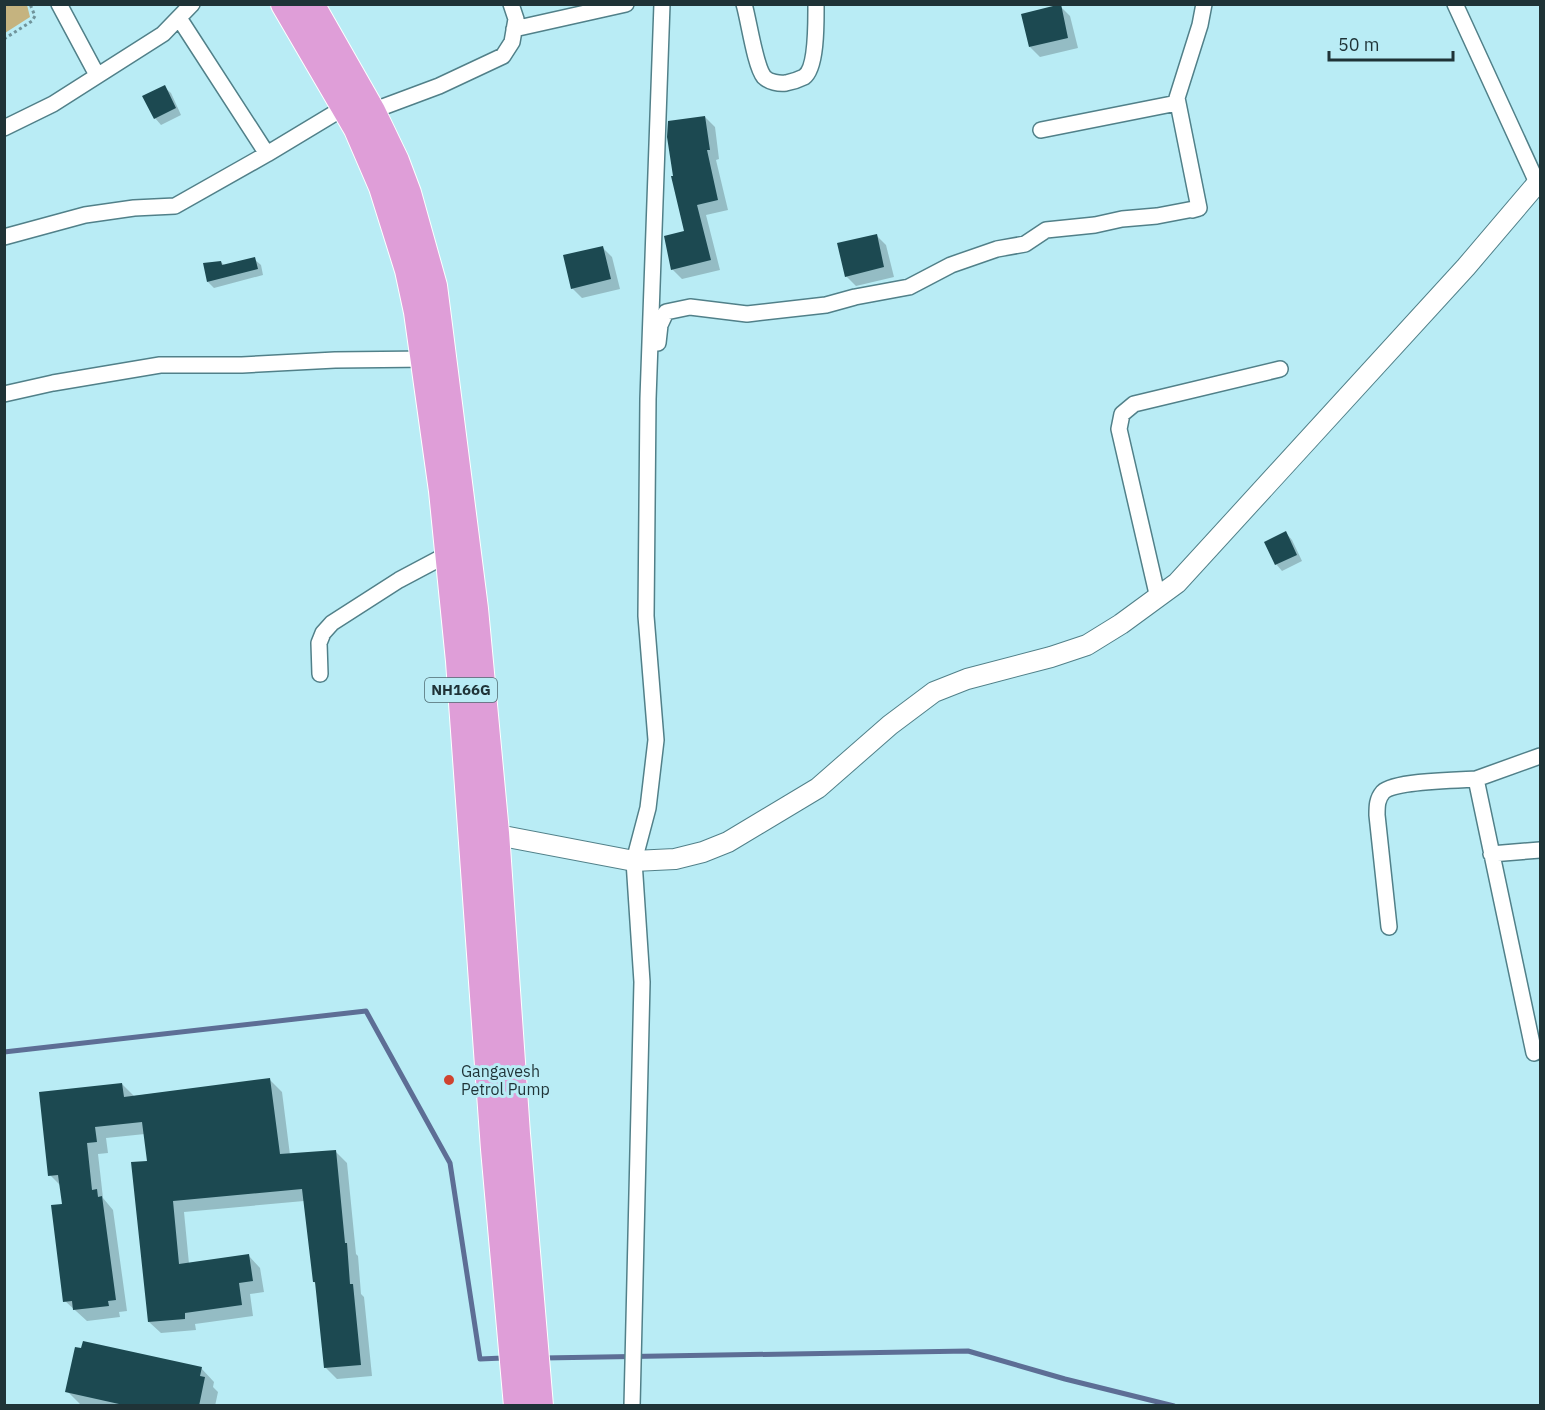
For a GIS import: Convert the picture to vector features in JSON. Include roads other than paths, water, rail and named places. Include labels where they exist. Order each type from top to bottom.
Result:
[{"type":"highway","name":"NH166G","points":[[284,4],[357,129],[382,186],[434,358],[476,609],[496,833],[516,1123],[540,1406]]},
{"type":"highway","name":"NH166G","points":[[311,4],[372,111],[396,161],[408,193],[434,286],[434,358],[448,554],[459,661],[494,1149],[517,1406]]},
{"type":"street","points":[[59,4],[97,75]]},
{"type":"street","points":[[4,128],[53,104],[163,34],[192,4]]},
{"type":"street","points":[[372,111],[439,86],[503,56],[512,42],[516,20],[511,4]]},
{"type":"street","points":[[514,29],[626,4]]},
{"type":"street","points":[[632,1406],[642,982],[634,861],[648,808],[656,740],[646,616],[648,399],[662,4]]},
{"type":"street","points":[[744,4],[758,63],[764,77],[774,82],[786,83],[805,77],[810,69],[813,57],[816,4]]},
{"type":"street","points":[[471,830],[634,861],[675,859],[703,852],[728,842],[818,788],[890,725],[934,692],[967,679],[1087,645],[1121,624],[1177,583],[1540,185],[1455,4]]},
{"type":"street","points":[[648,399],[655,379],[660,326],[666,312],[690,307],[747,314],[826,305],[909,287],[951,265],[997,249],[1025,244],[1046,230],[1095,225],[1195,209],[1177,103],[1178,90],[1207,5]]},
{"type":"street","points":[[179,18],[267,154]]},
{"type":"street","points":[[1041,130],[1177,103]]},
{"type":"street","points":[[4,237],[86,214],[175,206],[345,107]]},
{"type":"street","points":[[4,394],[53,382],[160,365],[242,365],[434,358]]},
{"type":"street","points":[[1158,597],[1119,429],[1122,414],[1134,404],[1280,369]]},
{"type":"street","points":[[320,674],[319,643],[323,633],[332,623],[399,580],[448,554]]},
{"type":"street","points":[[1389,927],[1377,815],[1378,800],[1383,792],[1400,785],[1476,779],[1540,756]]},
{"type":"street","points":[[1476,779],[1534,1053]]},
{"type":"street","points":[[1491,854],[1540,850]]},
{"type":"waterway","points":[[4,1052],[366,1011],[450,1163],[480,1359],[503,1358]]},
{"type":"waterway","points":[[543,1358],[968,1351],[1065,1379],[1174,1406]]},
{"type":"place","name":"Gangavesh Petrol Pump","points":[[449,1080]]}]
